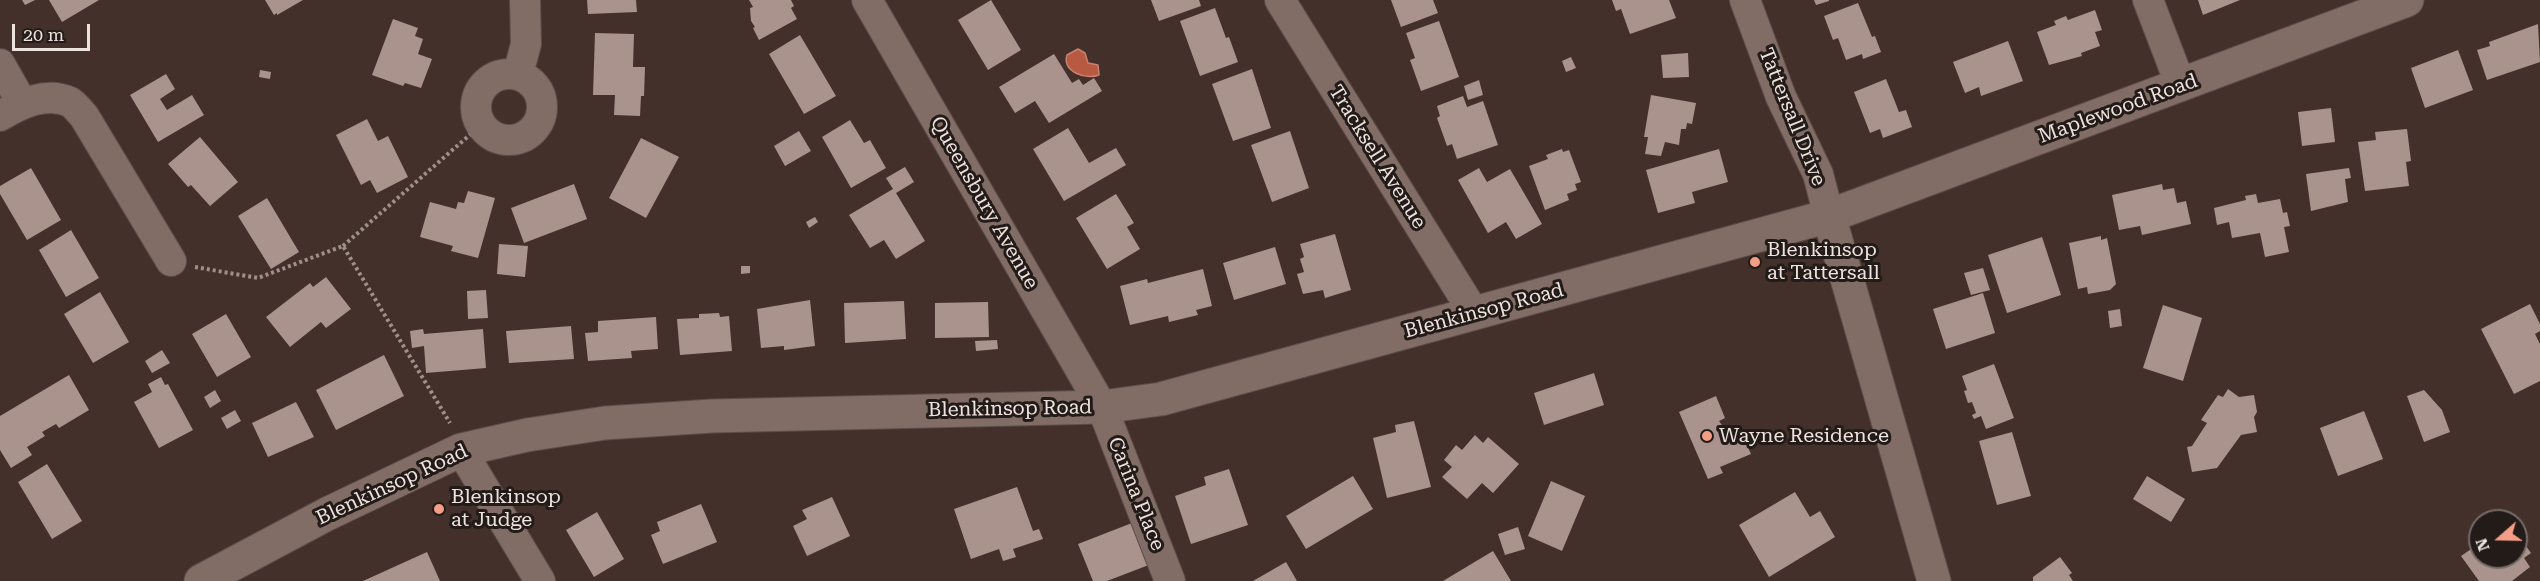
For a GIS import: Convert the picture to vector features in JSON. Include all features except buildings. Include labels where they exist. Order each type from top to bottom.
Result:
[{"type":"street","points":[[518,74],[526,44],[525,0]]},
{"type":"street","name":"Queensbury Avenue","points":[[867,0],[1102,407]]},
{"type":"street","name":"Tracksell Avenue","points":[[1280,0],[1474,314]]},
{"type":"street","name":"Tattersall Drive","points":[[1745,0],[1781,97],[1818,174],[1934,581]]},
{"type":"street","points":[[2148,0],[2181,86]]},
{"type":"street","name":"Maplewood Road","points":[[1829,216],[2407,0]]},
{"type":"street","points":[[0,64],[11,109],[49,98],[70,102],[84,116],[171,261]]},
{"type":"street","points":[[502,74],[518,74],[532,82],[541,95],[542,112],[536,126],[524,137],[508,140],[492,136],[481,125],[476,110],[478,94],[488,81],[502,74]]},
{"type":"street","name":"Blenkinsop Road","points":[[201,581],[327,514],[461,450],[527,435],[605,423],[711,416],[1102,407],[1161,399],[1829,216]]},
{"type":"street","name":"Carina Place","points":[[1102,407],[1170,581]]},
{"type":"street","points":[[461,450],[540,581]]},
{"type":"path","points":[[171,261],[215,273],[258,278],[343,246],[481,125]]},
{"type":"path","points":[[343,246],[448,419],[461,450]]},
{"type":"shaded area","points":[[1078,49],[1085,53],[1088,63],[1098,65],[1099,75],[1082,75],[1068,66],[1067,55]]},
{"type":"place","name":"Blenkinsop at Tattersall","points":[[1755,262]]},
{"type":"place","name":"Wayne Residence","points":[[1707,436]]},
{"type":"place","name":"Blenkinsop at Judge","points":[[439,509]]}]
